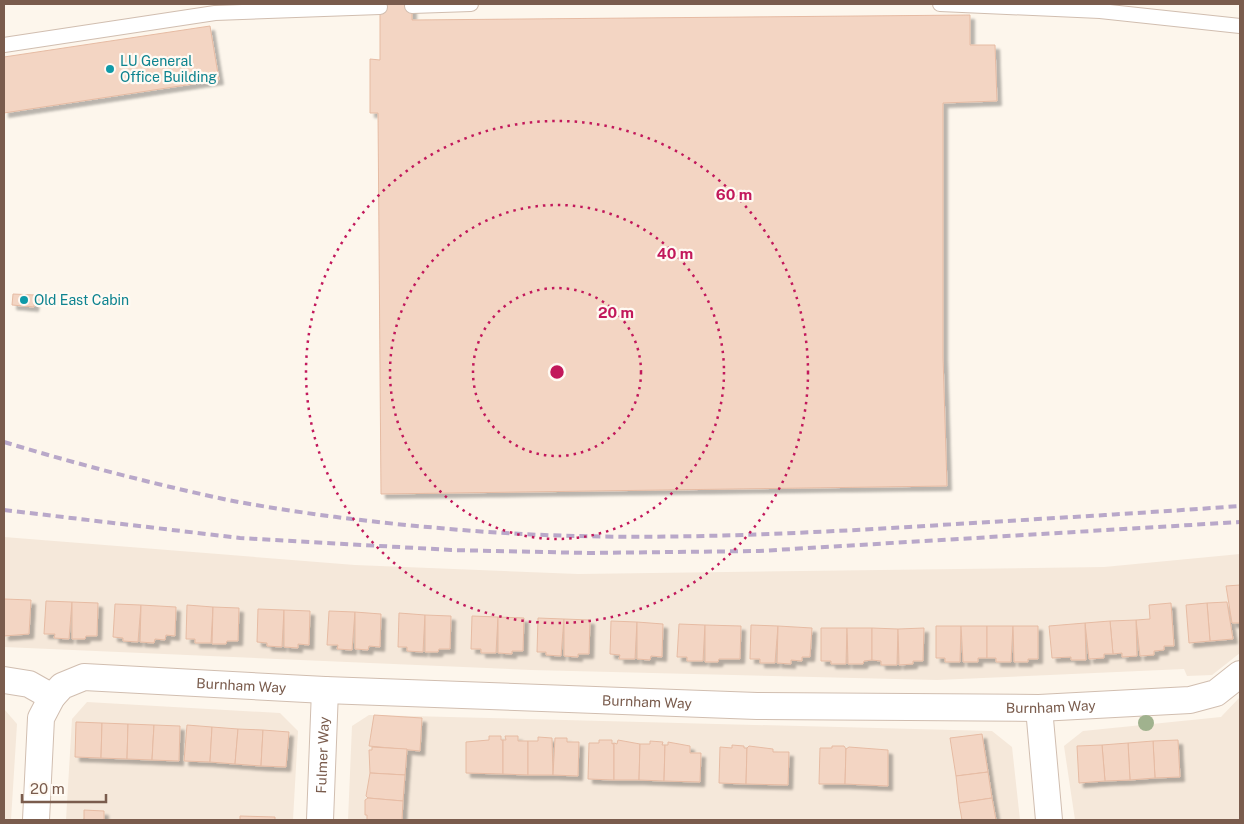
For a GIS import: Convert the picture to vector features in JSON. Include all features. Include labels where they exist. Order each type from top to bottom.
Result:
[{"type":"street","name":"Burnham Way","points":[[36,820],[41,718],[52,697],[62,686],[84,677],[325,690],[757,706],[1038,708],[1190,700],[1216,693],[1240,674]]},
{"type":"street","points":[[4,680],[29,684],[52,697]]},
{"type":"street","name":"Fulmer Way","points":[[320,820],[325,690]]},
{"type":"street","points":[[1038,708],[1049,820]]},
{"type":"lane","points":[[412,6],[471,4]]},
{"type":"lane","points":[[940,4],[1100,11],[1240,26]]},
{"type":"lane","points":[[4,45],[215,13],[380,7]]},
{"type":"shaded area","points":[[4,537],[355,565],[578,574],[1104,567],[1240,554],[1240,653],[1212,675],[1187,676],[1184,669],[937,680],[531,670],[4,647]]},
{"type":"shaded area","points":[[1240,697],[1240,820],[1075,820],[1064,746],[1083,731],[1221,717]]},
{"type":"shaded area","points":[[87,702],[280,713],[298,731],[293,820],[66,820],[72,719]]},
{"type":"shaded area","points":[[4,709],[17,724],[11,820],[4,820]]},
{"type":"shaded area","points":[[369,715],[992,731],[1012,747],[1020,820],[348,820],[352,726]]},
{"type":"building","points":[[380,4],[412,4],[412,20],[970,15],[970,45],[995,45],[997,101],[943,103],[943,357],[947,486],[381,494],[378,113],[370,113],[370,59],[380,60]]},
{"type":"building","name":"LU General Office Building","points":[[210,26],[219,80],[4,113],[4,57]]},
{"type":"building","name":"Old East Cabin","points":[[13,294],[35,295],[34,307],[12,305]]},
{"type":"building","points":[[1240,585],[1240,623],[1232,623],[1226,586]]},
{"type":"building","points":[[4,599],[31,600],[29,634],[4,636]]},
{"type":"building","points":[[46,601],[72,602],[69,639],[54,638],[55,634],[44,634]]},
{"type":"building","points":[[72,602],[98,603],[97,636],[86,636],[85,639],[72,639]]},
{"type":"building","points":[[1227,602],[1233,639],[1210,641],[1207,603]]},
{"type":"building","points":[[1171,603],[1174,646],[1164,646],[1164,650],[1154,651],[1154,655],[1140,656],[1136,620],[1150,619],[1149,605]]},
{"type":"building","points":[[1207,603],[1210,641],[1189,643],[1186,605]]},
{"type":"building","points":[[115,604],[141,605],[138,642],[123,641],[123,638],[113,637]]},
{"type":"building","points":[[141,605],[176,607],[175,636],[166,635],[165,640],[155,639],[154,643],[140,642]]},
{"type":"building","points":[[187,605],[213,607],[211,643],[195,643],[195,639],[186,639]]},
{"type":"building","points":[[213,607],[239,608],[238,641],[227,641],[226,644],[212,644]]},
{"type":"building","points":[[258,609],[284,610],[282,647],[267,646],[267,643],[257,642]]},
{"type":"building","points":[[284,610],[310,611],[309,645],[298,644],[298,648],[284,647]]},
{"type":"building","points":[[329,611],[355,612],[352,650],[337,649],[338,645],[327,645]]},
{"type":"building","points":[[355,612],[381,614],[380,647],[369,646],[368,650],[355,649]]},
{"type":"building","points":[[399,613],[425,615],[423,652],[407,651],[407,647],[398,647]]},
{"type":"building","points":[[425,615],[451,616],[450,649],[439,649],[438,652],[425,652]]},
{"type":"building","points":[[472,616],[498,617],[496,653],[481,653],[481,649],[471,649]]},
{"type":"building","points":[[498,617],[524,618],[523,651],[512,651],[512,654],[498,653]]},
{"type":"building","points":[[538,618],[564,619],[561,656],[537,652]]},
{"type":"building","points":[[564,619],[590,620],[589,654],[578,654],[578,657],[564,656]]},
{"type":"building","points":[[1136,620],[1137,656],[1122,657],[1122,653],[1113,654],[1110,621]]},
{"type":"building","points":[[611,621],[637,622],[635,659],[619,659],[620,655],[610,654]]},
{"type":"building","points":[[1110,621],[1113,654],[1104,654],[1104,658],[1089,659],[1085,623]]},
{"type":"building","points":[[637,622],[663,624],[662,657],[651,656],[650,660],[637,659]]},
{"type":"building","points":[[1085,623],[1086,660],[1071,660],[1071,657],[1052,658],[1049,626]]},
{"type":"building","points":[[679,624],[705,625],[703,661],[687,661],[687,657],[677,657]]},
{"type":"building","points":[[705,625],[741,626],[740,659],[719,659],[718,662],[705,662]]},
{"type":"building","points":[[751,625],[778,626],[775,663],[760,663],[760,659],[750,659]]},
{"type":"building","points":[[778,626],[812,628],[810,657],[802,657],[802,661],[791,660],[791,664],[777,663]]},
{"type":"building","points":[[936,626],[961,626],[960,662],[945,662],[945,658],[936,658]]},
{"type":"building","points":[[961,626],[987,626],[987,658],[978,658],[978,662],[963,662]]},
{"type":"building","points":[[987,626],[1013,626],[1011,662],[996,662],[996,658],[987,658]]},
{"type":"building","points":[[1013,626],[1038,626],[1038,659],[1028,659],[1028,662],[1014,662]]},
{"type":"building","points":[[821,628],[847,628],[846,664],[831,664],[831,661],[821,661]]},
{"type":"building","points":[[847,628],[872,628],[872,660],[864,661],[863,664],[848,664]]},
{"type":"building","points":[[872,628],[898,629],[897,665],[881,665],[881,661],[872,660]]},
{"type":"building","points":[[924,628],[923,661],[913,661],[913,664],[899,665],[898,629]]},
{"type":"building","points":[[374,715],[422,718],[420,751],[369,746]]},
{"type":"building","points":[[76,722],[102,723],[101,758],[75,757]]},
{"type":"building","points":[[102,723],[128,724],[127,759],[101,758]]},
{"type":"building","points":[[128,724],[154,725],[152,760],[127,759]]},
{"type":"building","points":[[154,725],[180,726],[179,761],[152,760]]},
{"type":"building","points":[[187,725],[212,727],[210,762],[184,761]]},
{"type":"building","points":[[212,727],[238,729],[235,764],[210,762]]},
{"type":"building","points":[[238,729],[263,730],[261,766],[235,764]]},
{"type":"building","points":[[263,730],[289,732],[286,767],[261,766]]},
{"type":"building","points":[[982,734],[988,772],[956,776],[950,738]]},
{"type":"building","points":[[489,736],[501,736],[501,740],[503,740],[503,774],[466,773],[466,742],[489,740]]},
{"type":"building","points":[[505,736],[518,736],[518,741],[528,741],[528,775],[503,774],[503,740],[506,740]]},
{"type":"building","points":[[538,737],[552,738],[553,775],[528,775],[528,741],[538,741]]},
{"type":"building","points":[[555,738],[567,738],[567,742],[579,742],[578,776],[553,775]]},
{"type":"building","points":[[599,740],[612,740],[612,744],[614,743],[614,780],[588,779],[589,743],[599,743]]},
{"type":"building","points":[[618,740],[640,744],[639,780],[614,780],[614,743],[617,744]]},
{"type":"building","points":[[1178,740],[1180,777],[1155,778],[1153,741]]},
{"type":"building","points":[[650,741],[663,742],[662,745],[665,745],[664,781],[639,780],[640,744],[650,744]]},
{"type":"building","points":[[1153,741],[1155,778],[1130,780],[1128,743]]},
{"type":"building","points":[[668,742],[690,746],[690,753],[701,753],[700,782],[664,781],[665,745],[668,745]]},
{"type":"building","points":[[1128,743],[1130,780],[1105,781],[1102,745]]},
{"type":"building","points":[[732,745],[747,748],[746,784],[719,783],[720,747],[732,748]]},
{"type":"building","points":[[1102,745],[1105,781],[1079,783],[1077,746]]},
{"type":"building","points":[[749,746],[773,749],[773,752],[789,752],[788,785],[746,784],[747,748]]},
{"type":"building","points":[[832,746],[844,746],[846,749],[845,784],[819,784],[820,748],[832,748]]},
{"type":"building","points":[[372,747],[407,749],[405,775],[370,773],[369,750],[372,750]]},
{"type":"building","points":[[849,747],[888,750],[888,786],[845,784],[846,749]]},
{"type":"building","points":[[988,772],[992,798],[959,803],[956,776]]},
{"type":"building","points":[[370,773],[405,775],[403,801],[368,798],[366,796]]},
{"type":"building","points":[[368,798],[403,801],[402,820],[367,820],[365,800]]},
{"type":"building","points":[[992,798],[996,820],[962,820],[959,803]]},
{"type":"building","points":[[84,810],[104,811],[104,820],[81,820],[84,819]]},
{"type":"building","points":[[240,816],[275,817],[275,820],[240,820]]},
{"type":"railway","points":[[4,442],[115,473],[228,500],[360,520],[498,533],[615,537],[792,533],[1240,506]]},
{"type":"railway","points":[[4,510],[240,538],[451,550],[588,553],[759,551],[1240,522]]},
{"type":"place","name":"LU General Office Building","points":[[110,69]]},
{"type":"place","name":"Old East Cabin","points":[[24,300]]}]
